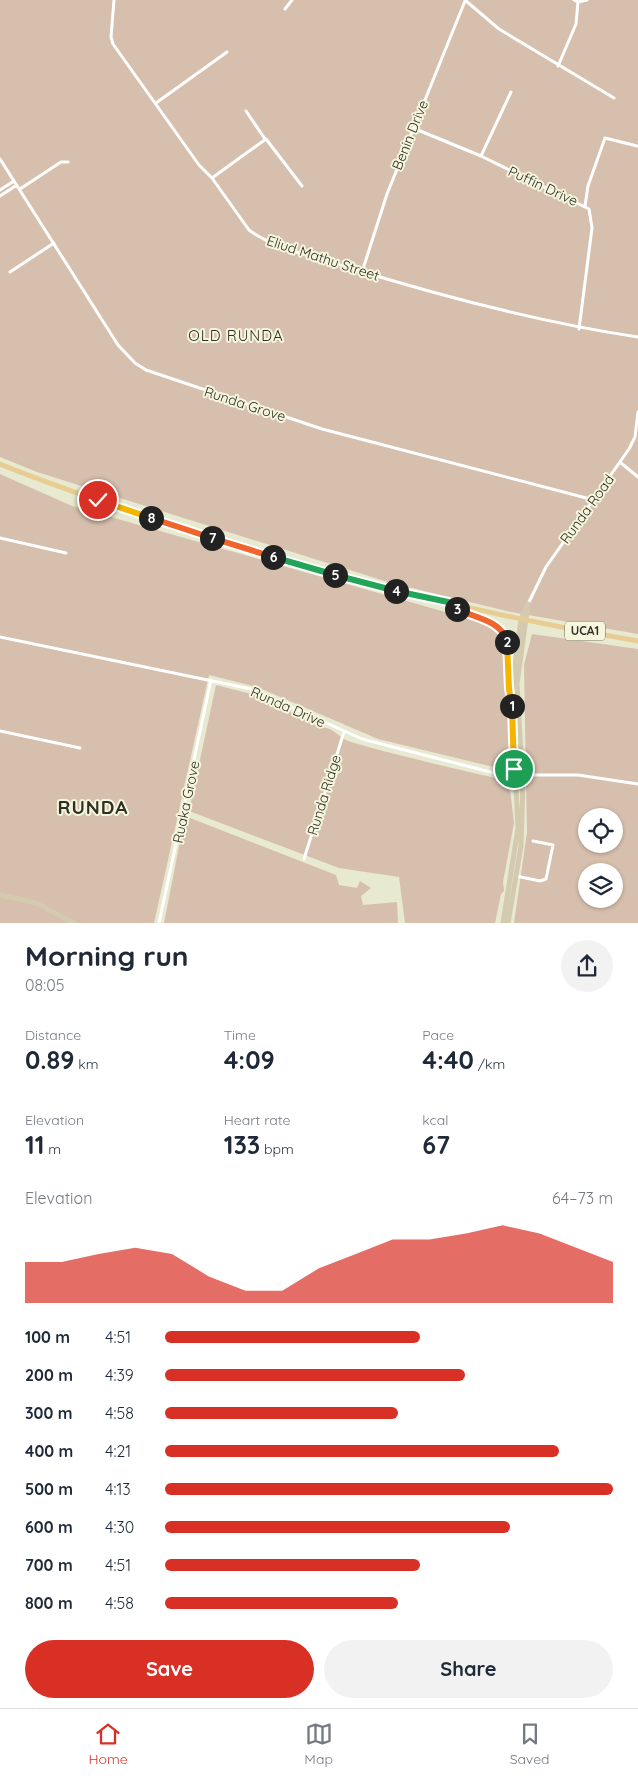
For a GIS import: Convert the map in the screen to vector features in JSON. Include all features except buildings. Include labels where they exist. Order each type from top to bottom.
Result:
[{"type":"main road","name":"UCA1","points":[[0,464],[98,500],[231,545],[344,577],[532,621],[638,641]]},
{"type":"main road","points":[[448,602],[461,611],[496,626],[506,636],[509,649],[509,689],[512,702]]},
{"type":"street","name":"Eliud Mathu Street","points":[[114,0],[111,37],[113,44],[199,165],[212,178],[249,230],[257,236],[362,272],[579,329],[638,338]]},
{"type":"street","points":[[285,9],[292,0]]},
{"type":"street","points":[[464,0],[499,29],[614,98]]},
{"type":"street","name":"Benin Drive","points":[[362,272],[387,194],[464,0]]},
{"type":"street","points":[[574,0],[578,2],[587,0]]},
{"type":"street","points":[[558,66],[576,24],[578,2]]},
{"type":"street","points":[[156,103],[227,52]]},
{"type":"street","points":[[481,156],[510,92]]},
{"type":"street","points":[[246,111],[265,139],[302,186]]},
{"type":"street","name":"Puffin Drive","points":[[413,128],[481,156],[585,206],[590,214],[592,228],[579,329]]},
{"type":"street","points":[[585,206],[588,186],[605,138],[637,146]]},
{"type":"street","points":[[212,178],[265,139]]},
{"type":"street","name":"Runda Grove","points":[[0,159],[118,345],[135,363],[146,370],[322,429],[594,500]]},
{"type":"street","points":[[20,189],[61,162],[68,162]]},
{"type":"street","points":[[0,190],[14,181]]},
{"type":"street","points":[[0,196],[17,185]]},
{"type":"street","points":[[10,272],[54,243]]},
{"type":"street","name":"Runda Road","points":[[503,923],[518,828],[516,788],[513,776],[512,683],[521,619],[546,567],[620,463],[635,437],[638,412]]},
{"type":"street","points":[[620,463],[638,477]]},
{"type":"street","points":[[0,538],[66,553]]},
{"type":"street","name":"Runda Road","points":[[523,771],[518,684],[528,604]]},
{"type":"street","name":"Runda Drive","points":[[0,636],[251,689],[344,732],[379,745],[524,780]]},
{"type":"street","name":"Ruaka Grove","points":[[159,923],[211,680]]},
{"type":"street","points":[[0,731],[80,748]]},
{"type":"street","name":"Runda Ridge","points":[[304,858],[344,732]]},
{"type":"street","points":[[508,923],[523,828],[523,771]]},
{"type":"street","name":"Runda Drive","points":[[513,776],[523,771],[533,775],[578,774],[638,784]]},
{"type":"street","points":[[524,780],[533,775]]},
{"type":"street","points":[[516,876],[542,881],[546,879],[553,844],[533,842]]},
{"type":"street","points":[[0,895],[36,903],[74,923]]},
{"type":"shaded area","points":[[0,0],[638,0],[638,634],[511,612],[391,583],[37,472],[0,457]]},
{"type":"shaded area","points":[[0,474],[72,506],[484,623],[501,637],[510,742],[506,770],[378,739],[257,687],[209,675],[154,923],[0,923]]},
{"type":"shaded area","points":[[532,634],[638,649],[638,923],[514,923],[527,832],[524,665]]},
{"type":"shaded area","points":[[216,685],[263,697],[319,727],[332,730],[351,742],[509,781],[514,823],[503,882],[504,891],[501,894],[495,923],[405,923],[399,877],[339,868],[189,811]]},
{"type":"shaded area","points":[[185,816],[336,875],[339,885],[357,888],[360,881],[371,888],[361,896],[363,905],[397,902],[398,923],[164,923]]},
{"type":"district","name":"OLD RUNDA","points":[[236,336]]},
{"type":"district","name":"RUNDA","points":[[93,807]]},
{"type":"route","points":[[98,500],[231,545],[288,562],[401,592],[448,602],[461,611],[496,626],[506,636],[509,649],[509,689],[512,702],[514,769]]}]
